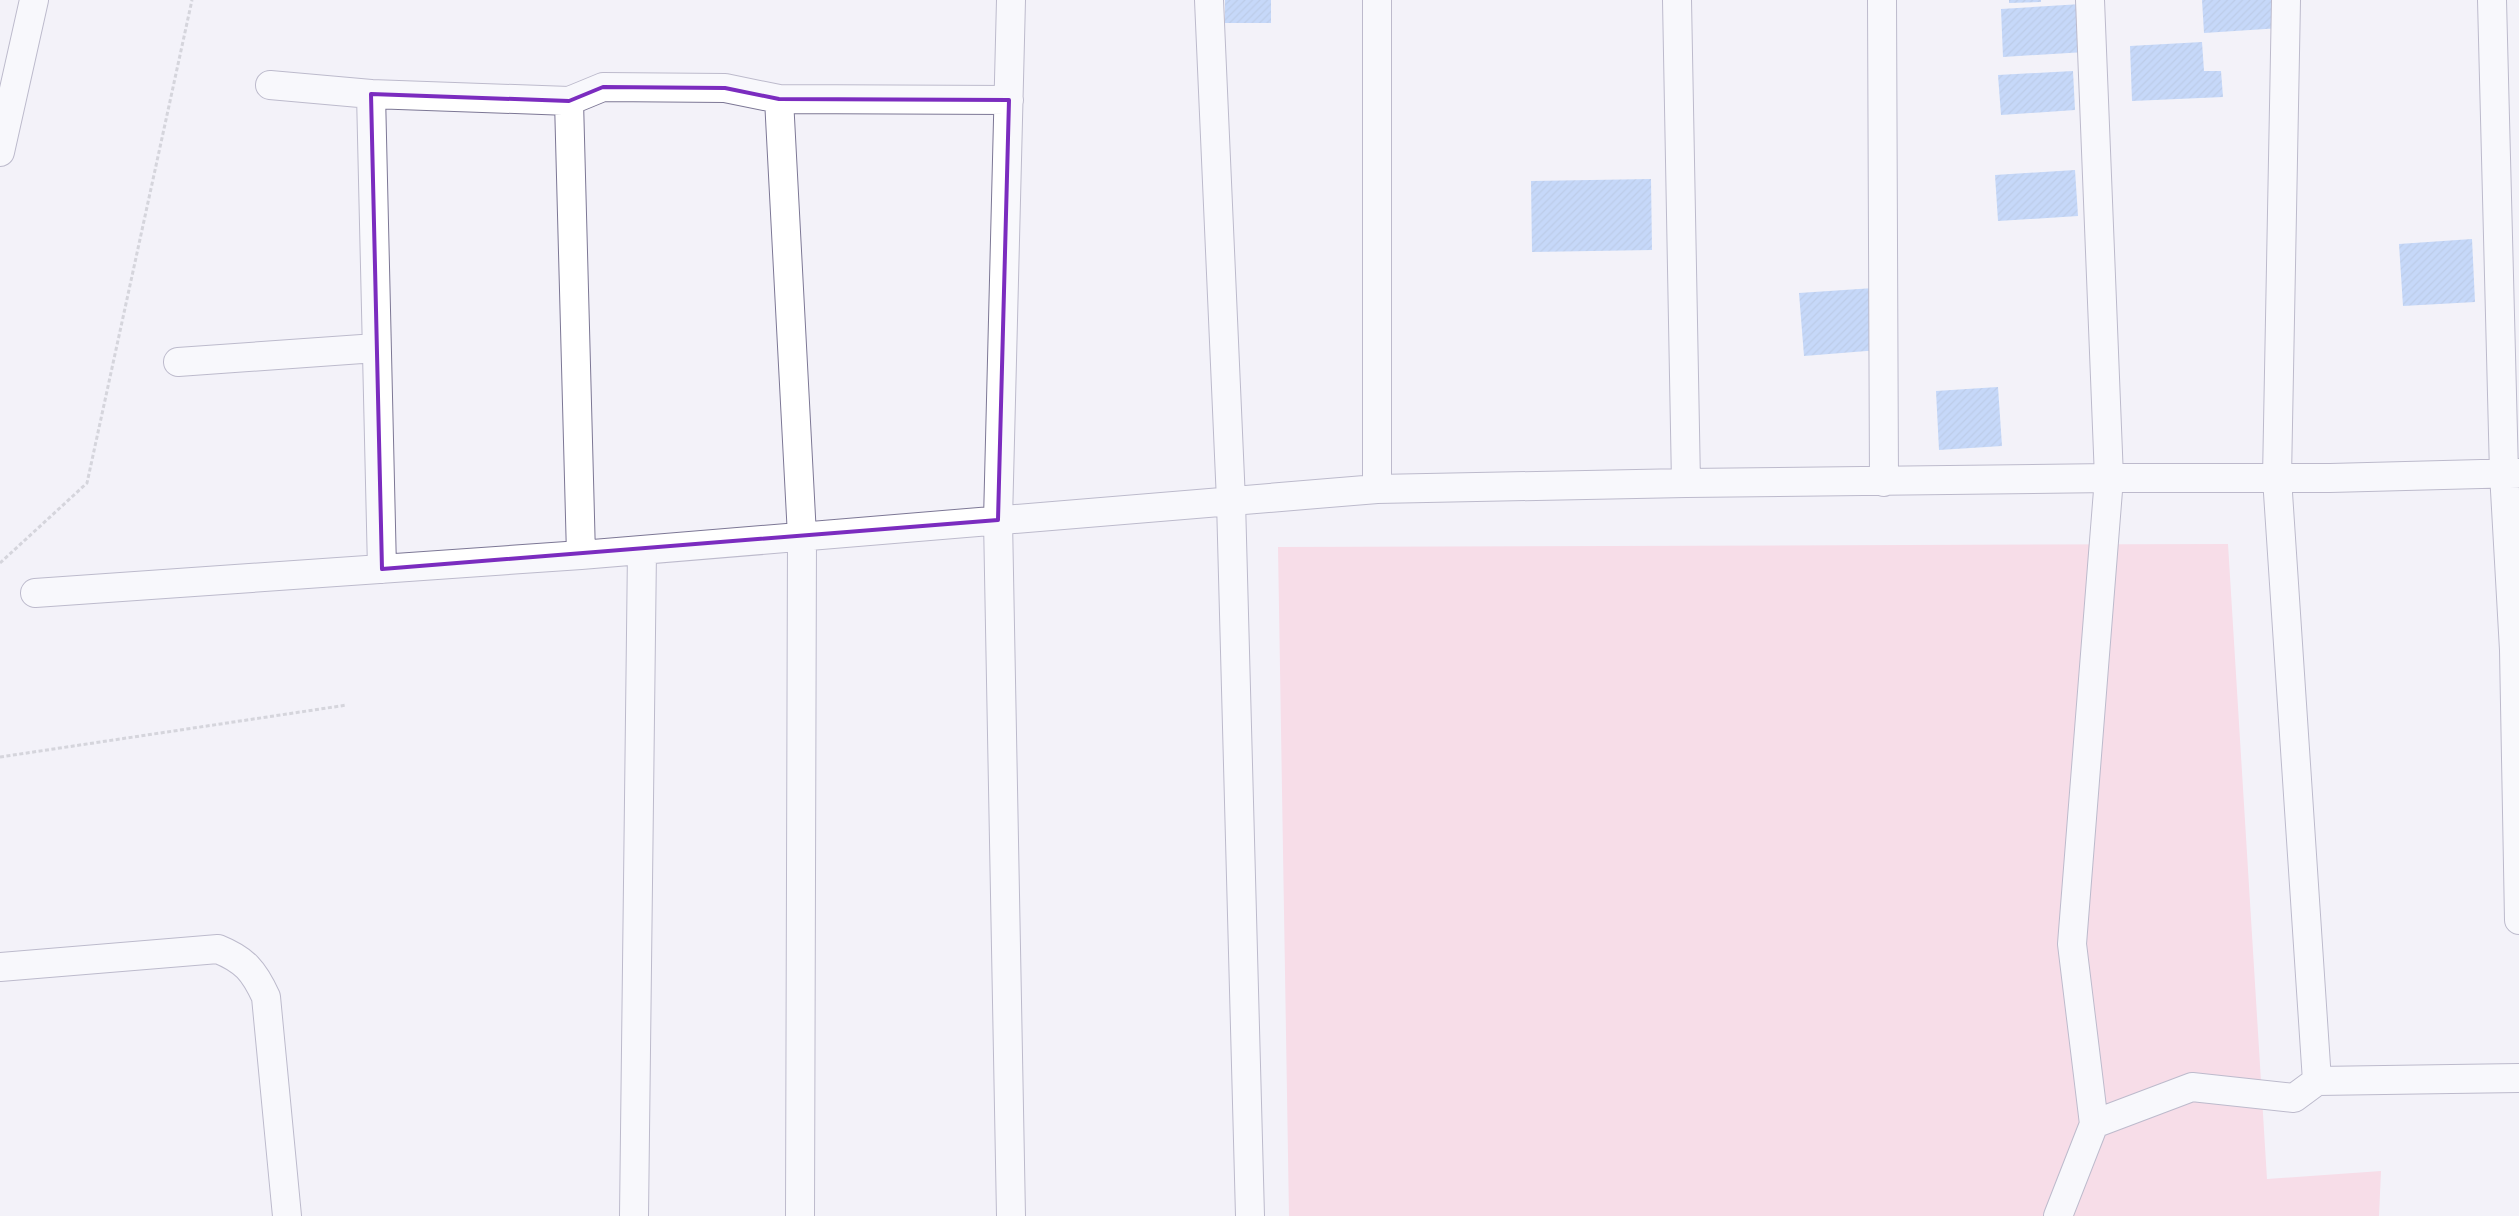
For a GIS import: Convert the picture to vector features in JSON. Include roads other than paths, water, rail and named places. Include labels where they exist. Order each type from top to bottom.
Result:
[{"type":"street","points":[[0,152],[34,0]]},
{"type":"street","points":[[1011,0],[998,520],[1011,1216]]},
{"type":"street","points":[[1209,0],[1231,501],[1250,1216]]},
{"type":"street","points":[[1377,0],[1377,489]]},
{"type":"street","points":[[1677,0],[1686,483]]},
{"type":"street","points":[[1882,0],[1884,482]]},
{"type":"street","points":[[2058,1216],[2094,1124],[2072,944],[2109,478],[2090,0]]},
{"type":"street","points":[[2286,0],[2277,478],[2316,1081]]},
{"type":"street","points":[[2492,0],[2511,473],[2516,650],[2519,920]]},
{"type":"street","points":[[270,86],[371,94],[569,101],[603,87],[725,88],[780,100],[1009,100]]},
{"type":"street","points":[[371,94],[382,569]]},
{"type":"street","points":[[780,100],[802,536],[800,1216]]},
{"type":"street","points":[[569,101],[581,555]]},
{"type":"street","points":[[178,362],[376,348]]},
{"type":"street","points":[[35,593],[581,555],[1377,489],[1686,483],[2277,478],[2511,473]]},
{"type":"street","points":[[634,1216],[642,550]]},
{"type":"street","points":[[0,967],[218,948],[239,958],[256,976],[266,997],[287,1216]]},
{"type":"street","points":[[2094,1124],[2192,1087],[2294,1098],[2316,1081],[2519,1078]]}]
